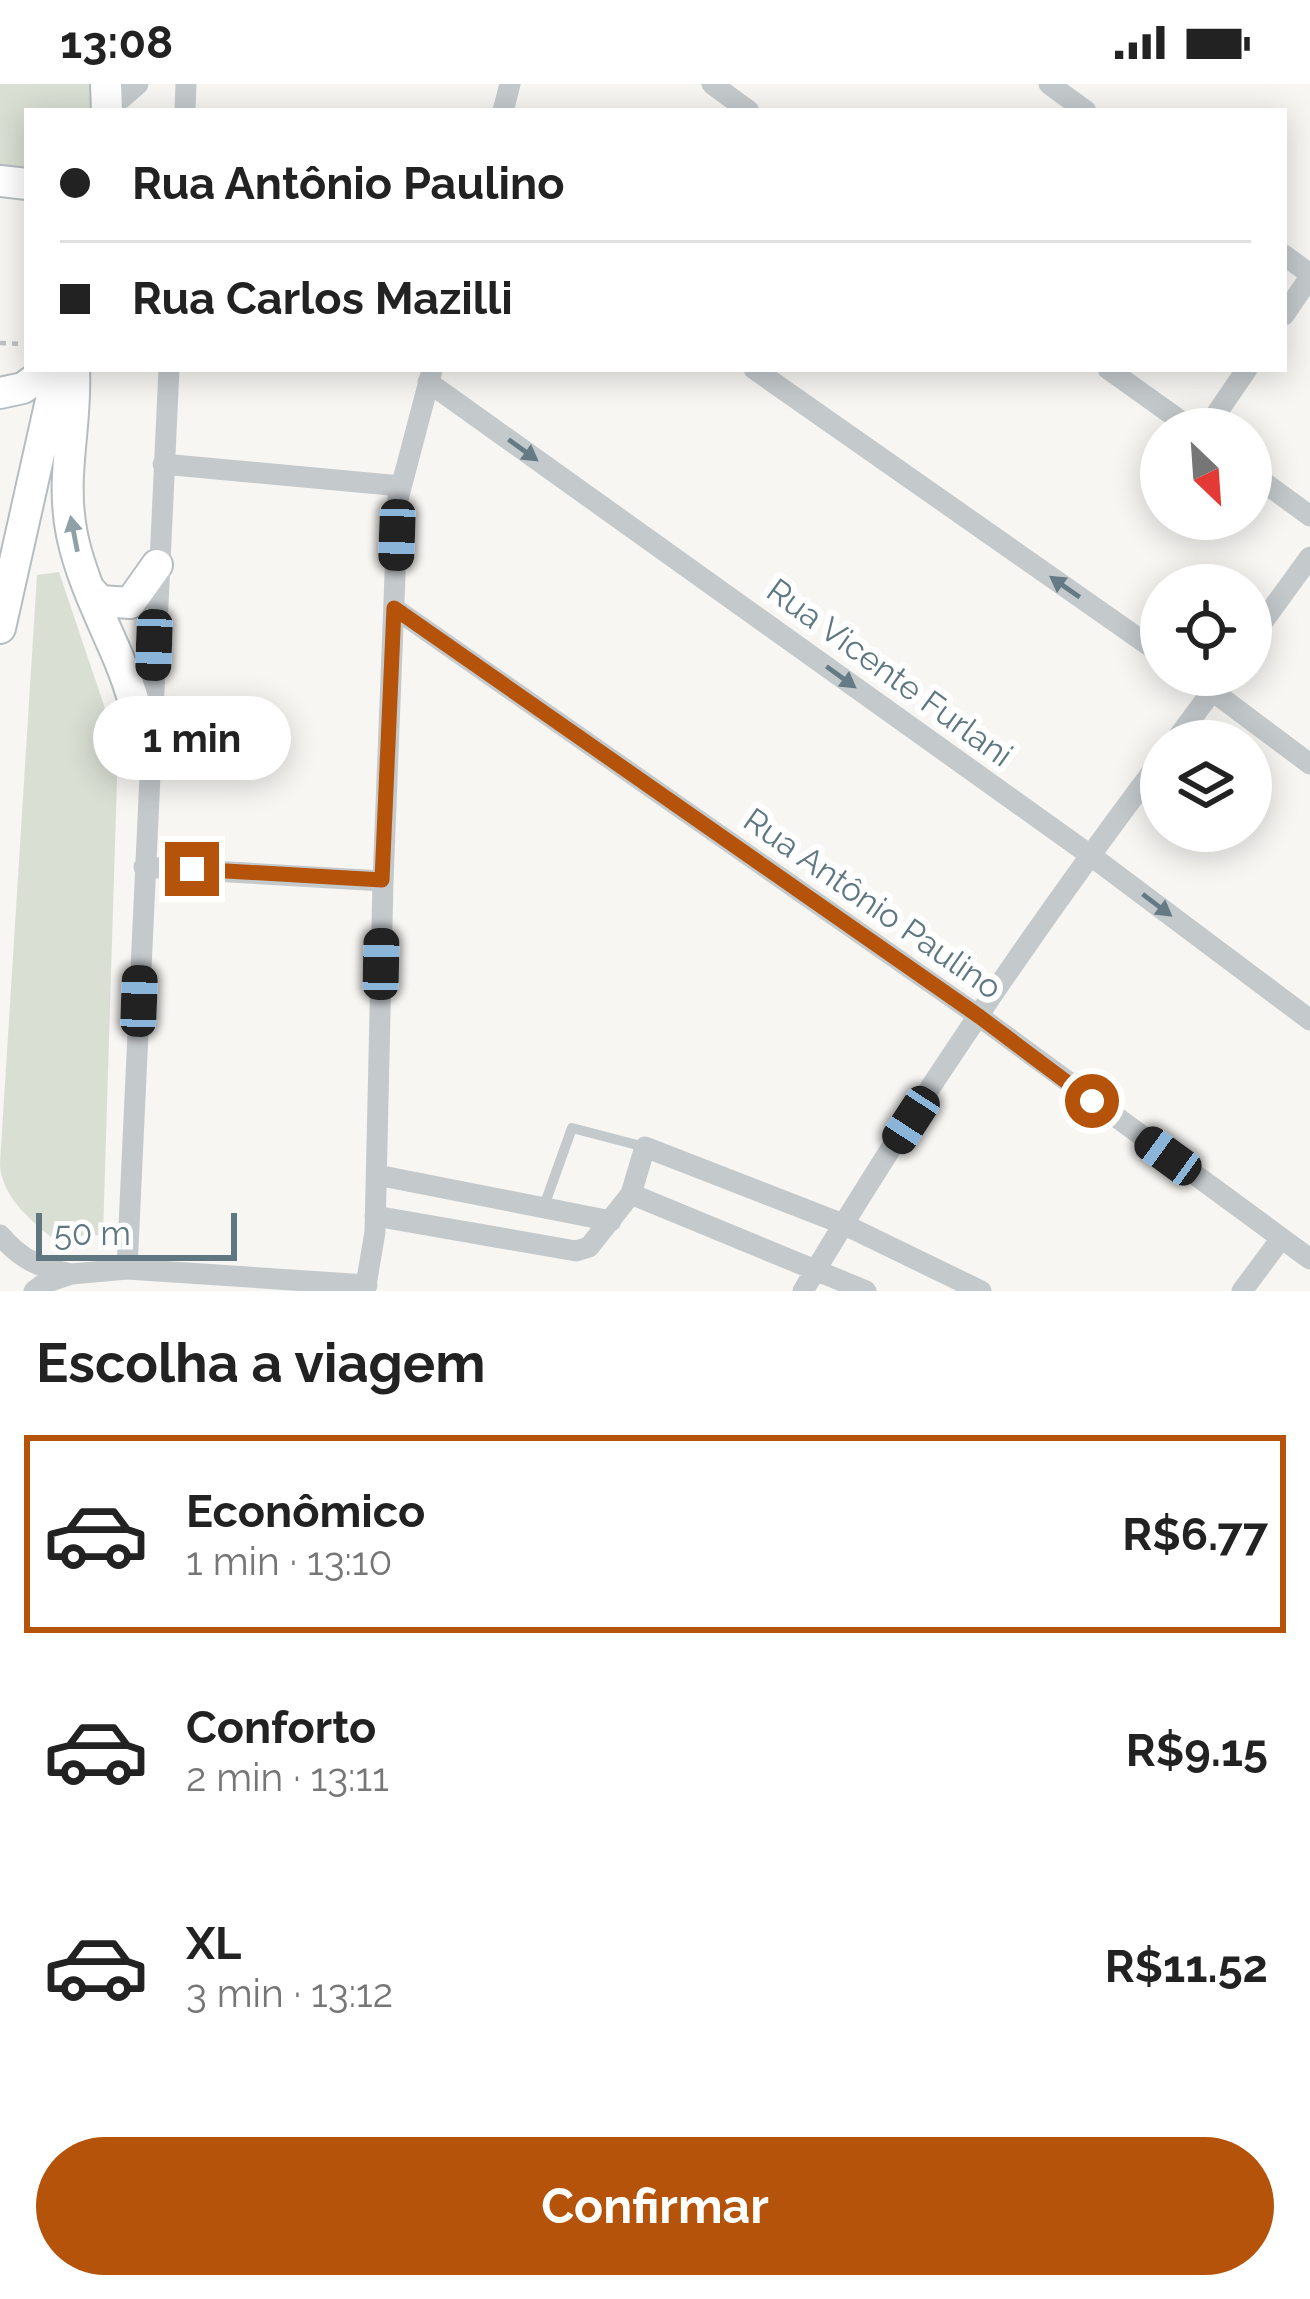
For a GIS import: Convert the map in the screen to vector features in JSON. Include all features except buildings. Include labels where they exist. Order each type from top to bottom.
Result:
[{"type":"main road","points":[[0,393],[23,388],[45,372]]},
{"type":"main road","points":[[0,628],[57,372]]},
{"type":"main road","points":[[74,372],[76,396],[66,465],[72,535],[139,714],[149,764]]},
{"type":"main road","points":[[89,589],[100,601],[130,602],[157,565]]},
{"type":"street","points":[[110,108],[138,84]]},
{"type":"street","points":[[712,84],[745,108]]},
{"type":"street","points":[[1048,84],[1082,108]]},
{"type":"street","points":[[1287,310],[1310,276]]},
{"type":"street","points":[[128,1269],[169,372]]},
{"type":"street","points":[[758,372],[1140,639]]},
{"type":"street","points":[[1112,372],[1163,408]]},
{"type":"street","points":[[1220,408],[1245,372]]},
{"type":"street","points":[[34,1291],[71,1274],[128,1269],[366,1288],[377,1175],[382,880],[401,486],[430,376]]},
{"type":"street","name":"Rua Vicente Furlani","points":[[430,376],[1310,1020]]},
{"type":"street","points":[[163,464],[401,486]]},
{"type":"street","points":[[1272,488],[1310,516]]},
{"type":"street","points":[[1272,609],[1310,557]]},
{"type":"street","name":"Rua Antônio Paulino","points":[[394,608],[980,1017],[1310,1259]]},
{"type":"street","points":[[1191,720],[1209,696]]},
{"type":"street","points":[[1234,696],[1310,764]]},
{"type":"street","points":[[803,1291],[980,1017],[1140,788]]},
{"type":"street","points":[[144,867],[382,880]]},
{"type":"street","points":[[375,1216],[576,1251],[589,1247],[631,1194],[645,1147],[843,1224],[968,1288]]},
{"type":"street","points":[[377,1175],[611,1221]]},
{"type":"street","points":[[631,1194],[866,1291]]},
{"type":"street","points":[[0,1235],[19,1256],[39,1267],[71,1274]]},
{"type":"street","points":[[1242,1291],[1280,1240]]},
{"type":"lane","points":[[543,1210],[572,1128],[645,1147]]},
{"type":"shaded area","points":[[0,84],[99,84],[100,108],[24,108],[24,177],[0,174]]},
{"type":"shaded area","points":[[59,572],[118,747],[103,1235],[51,1237],[10,1195],[0,1163],[37,575]]},
{"type":"route","points":[[192,869],[382,880],[394,608],[980,1017],[1092,1101]]}]
